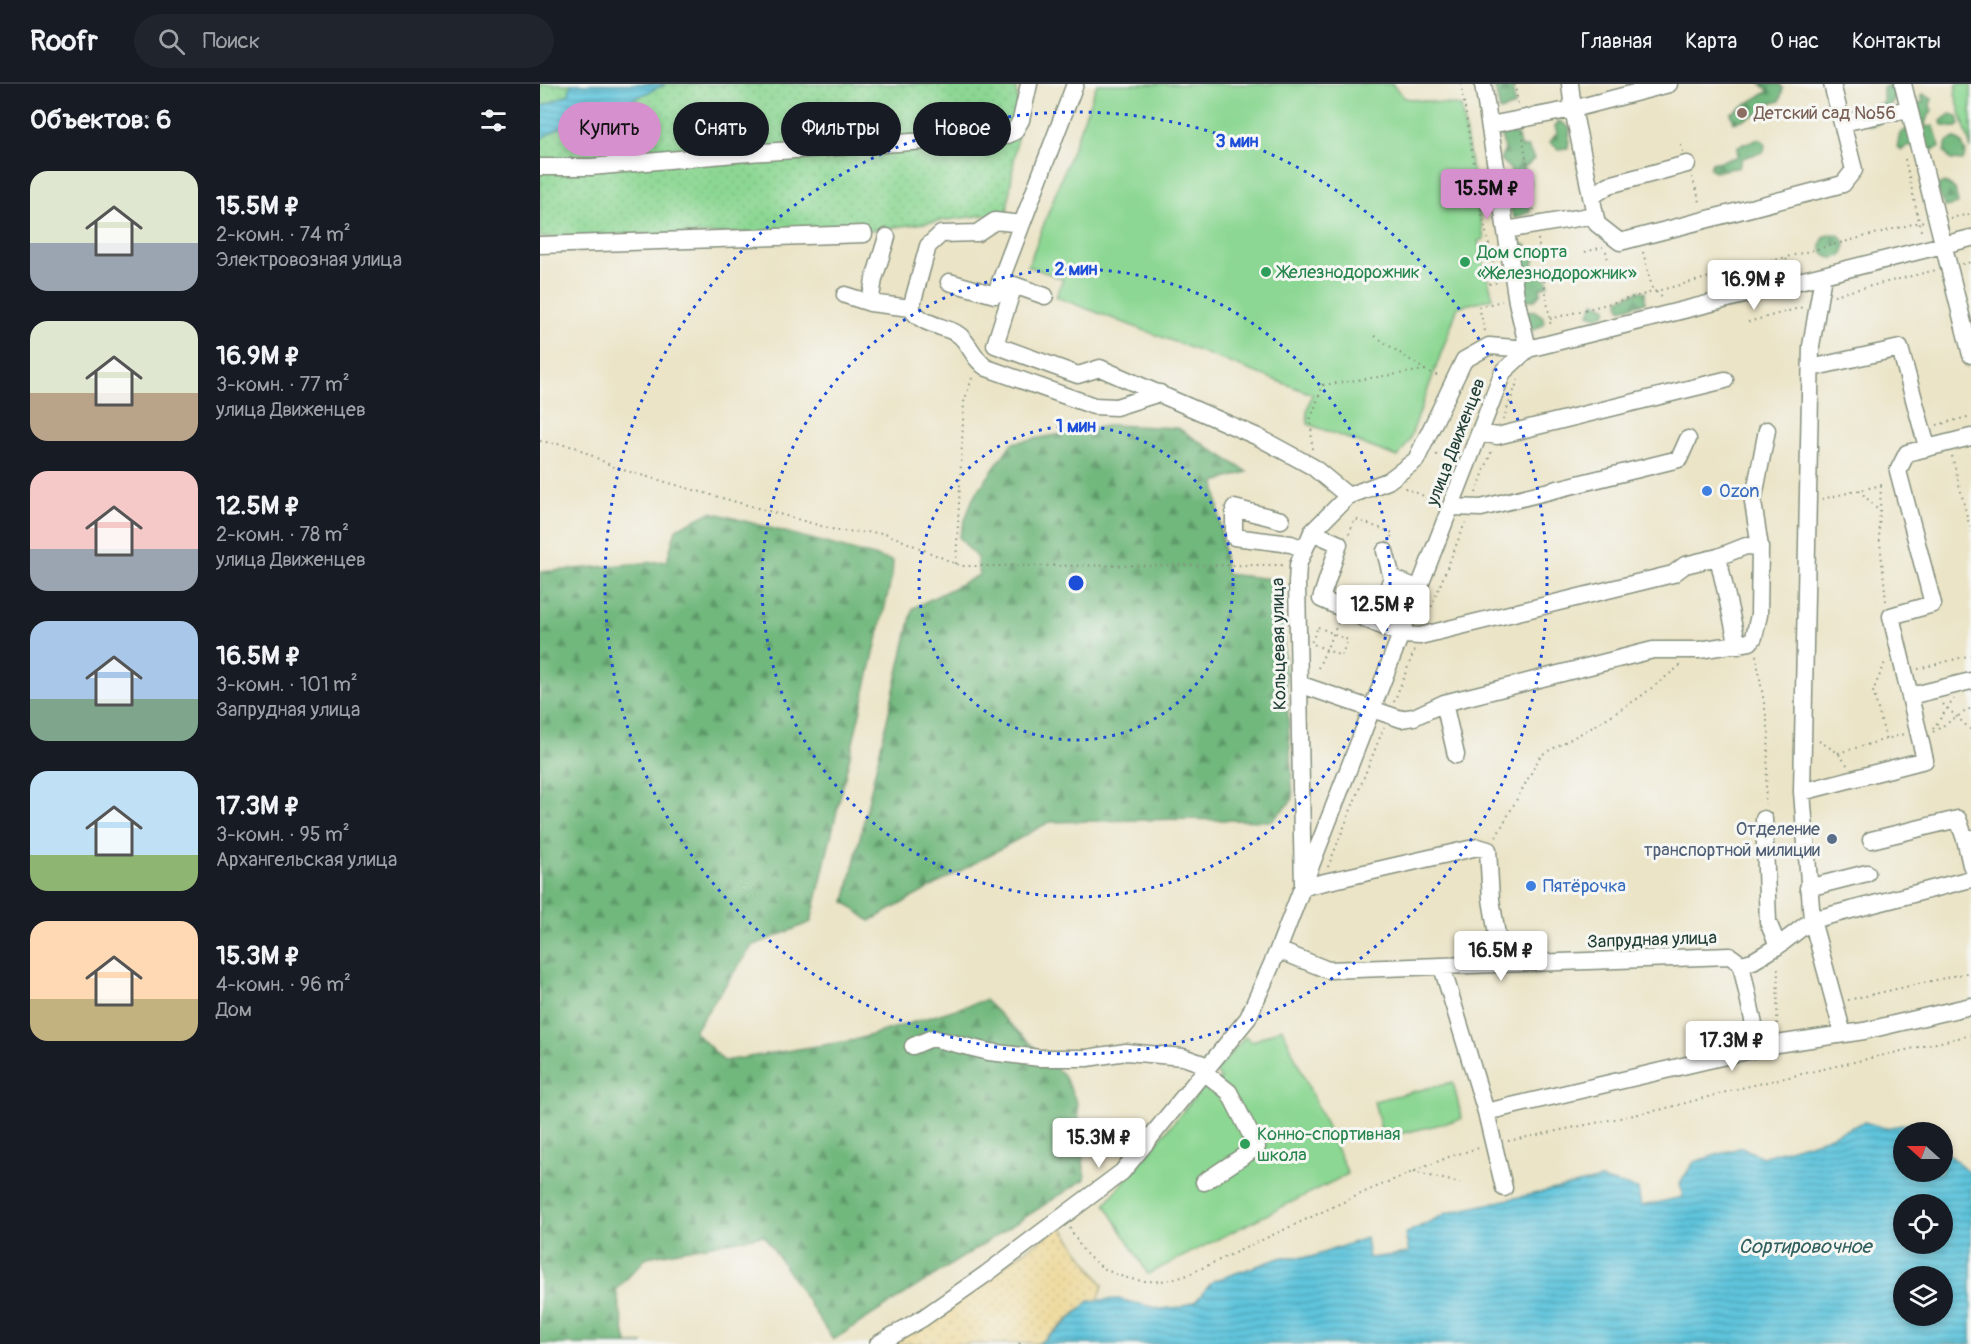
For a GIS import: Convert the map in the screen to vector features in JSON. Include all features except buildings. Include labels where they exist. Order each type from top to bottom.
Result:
[{"type":"street","points":[[540,167],[591,167],[735,154],[956,139],[999,139],[1014,132],[1021,120],[1029,84]]},
{"type":"street","points":[[949,282],[995,295],[1075,84]]},
{"type":"street","points":[[1483,84],[1528,349],[1489,346]]},
{"type":"street","points":[[1570,84],[1573,110],[1597,224],[1620,242],[1843,184],[1854,170],[1832,84]]},
{"type":"street","points":[[1490,125],[1573,110],[1670,84]]},
{"type":"street","points":[[1903,84],[1927,221],[1934,247],[1948,267],[1967,324],[1971,355]]},
{"type":"street","points":[[1842,123],[1909,109]]},
{"type":"street","points":[[1591,197],[1609,185],[1687,164]]},
{"type":"street","points":[[1506,230],[1595,215]]},
{"type":"street","points":[[1022,224],[995,221],[977,233],[942,234],[932,240],[928,246],[911,308],[916,317],[958,334],[977,362],[1094,406],[1116,407],[1160,393]]},
{"type":"street","points":[[540,245],[864,234]]},
{"type":"street","points":[[870,303],[874,279],[887,237]]},
{"type":"street","name":"улица Движенцев","points":[[878,1344],[923,1318],[1102,1190],[1122,1172],[1256,1005],[1303,886],[1381,712],[1402,635],[1503,372],[1528,349],[1971,238]]},
{"type":"street","points":[[1823,276],[1811,346],[1802,792],[1812,920],[1843,1034]]},
{"type":"street","points":[[1045,296],[1014,285],[995,345],[1078,375],[1101,368],[1220,418],[1313,466],[1348,496]]},
{"type":"street","points":[[845,295],[870,303],[911,308]]},
{"type":"street","name":"Кольцевая улица","points":[[1303,886],[1299,684],[1301,557],[1312,532],[1348,496],[1388,481],[1416,460],[1464,360],[1489,346]]},
{"type":"street","points":[[1811,368],[1900,348],[1927,447]]},
{"type":"street","points":[[1478,440],[1725,380]]},
{"type":"street","points":[[1299,684],[1401,719],[1414,717],[1444,703],[1653,650],[1699,650],[1744,644],[1754,637],[1759,615],[1760,547],[1753,502],[1767,430]]},
{"type":"street","points":[[1802,792],[1925,760],[1891,616],[1933,604],[1898,471],[1907,453],[1971,437]]},
{"type":"street","points":[[1452,507],[1481,508],[1679,459],[1688,440]]},
{"type":"street","points":[[1281,520],[1234,508],[1234,537],[1291,544],[1301,557]]},
{"type":"street","points":[[1312,532],[1339,544],[1321,599],[1402,635],[1420,636],[1673,574],[1685,565],[1718,558],[1746,546],[1760,547]]},
{"type":"street","points":[[1374,622],[1392,578],[1385,551]]},
{"type":"street","points":[[1718,558],[1744,644]]},
{"type":"street","points":[[1392,578],[1420,589]]},
{"type":"street","points":[[1910,696],[1971,681]]},
{"type":"street","points":[[1444,703],[1455,755]]},
{"type":"street","points":[[1764,819],[1768,922],[1778,946]]},
{"type":"street","points":[[1870,840],[1958,819],[1968,838],[1971,865]]},
{"type":"street","points":[[1303,886],[1478,847],[1488,850],[1491,898],[1502,965]]},
{"type":"street","points":[[1808,888],[1867,873]]},
{"type":"street","points":[[1759,1048],[1742,964],[1753,961],[1778,946],[1812,920],[1971,879]]},
{"type":"street","name":"Запрудная улица","points":[[1278,950],[1328,970],[1442,968],[1730,956],[1742,964]]},
{"type":"street","points":[[1442,968],[1486,1112],[1504,1188]]},
{"type":"street","points":[[1486,1112],[1777,1044],[1843,1034],[1971,1006]]},
{"type":"street","points":[[912,1046],[932,1038],[989,1052],[1040,1058],[1088,1058],[1126,1052],[1183,1057],[1206,1069],[1229,1092],[1257,1147],[1204,1182]]},
{"type":"path","points":[[1461,84],[1482,214],[1494,267],[1500,266]]},
{"type":"path","points":[[1681,145],[1699,194],[1704,220]]},
{"type":"path","points":[[1905,156],[1934,247]]},
{"type":"path","points":[[1550,319],[1927,221],[1971,214]]},
{"type":"path","points":[[1639,237],[1653,292]]},
{"type":"path","points":[[1605,247],[1608,260]]},
{"type":"path","points":[[1748,322],[1804,306],[1821,298],[1971,262]]},
{"type":"path","points":[[1489,284],[1504,280]]},
{"type":"path","points":[[1489,346],[1479,307],[1504,301],[1506,293]]},
{"type":"path","points":[[1375,336],[1425,370],[1452,382]]},
{"type":"path","points":[[956,564],[964,402],[977,362]]},
{"type":"path","points":[[1313,466],[1311,418],[1321,384],[1425,370]]},
{"type":"path","points":[[1322,882],[1381,712],[1420,636],[1519,376]]},
{"type":"path","points":[[1922,429],[1971,416]]},
{"type":"path","points":[[1416,460],[1478,440]]},
{"type":"path","points":[[540,441],[575,447],[616,468],[839,531],[885,534],[956,564],[1301,557]]},
{"type":"path","points":[[1949,442],[1971,532]]},
{"type":"path","points":[[1818,499],[1881,486],[1900,479]]},
{"type":"path","points":[[1388,481],[1452,507]]},
{"type":"path","points":[[1881,486],[1879,510],[1886,599],[1891,616]]},
{"type":"path","points":[[1859,490],[1879,510]]},
{"type":"path","points":[[1339,544],[1347,540],[1355,519],[1393,533],[1385,551]]},
{"type":"path","points":[[1318,668],[1344,609]]},
{"type":"path","points":[[1318,627],[1348,640],[1341,656],[1326,649],[1311,643],[1318,627]]},
{"type":"path","points":[[1744,644],[1758,657],[1769,733],[1764,819]]},
{"type":"path","points":[[1488,850],[1541,754],[1591,729],[1640,697],[1699,650]]},
{"type":"path","points":[[1904,672],[1971,655]]},
{"type":"path","points":[[1886,739],[1873,691],[1887,659]]},
{"type":"path","points":[[1929,691],[1971,730]]},
{"type":"path","points":[[1838,753],[1886,739],[1919,735],[1971,708]]},
{"type":"path","points":[[1814,737],[1838,753],[1857,777]]},
{"type":"path","points":[[1777,1044],[1778,946]]},
{"type":"path","points":[[1834,1003],[1971,972]]},
{"type":"path","points":[[1068,1226],[1087,1256],[1116,1276],[1168,1282],[1451,1156],[1492,1145],[1663,1109],[1741,1088],[1971,1035]]},
{"type":"path","points":[[1413,1172],[1460,1183]]},
{"type":"green space","points":[[540,84],[1015,84],[1020,115],[1007,212],[864,231],[540,237]]},
{"type":"green space","name":"Железнодорожник","points":[[1097,84],[1392,84],[1405,98],[1461,106],[1484,239],[1478,241],[1493,298],[1458,307],[1409,441],[1398,457],[1308,424],[1307,411],[1312,394],[1056,297],[1063,279],[1028,266]]},
{"type":"green space","points":[[1494,84],[1512,84],[1515,106],[1500,111]]},
{"type":"green space","points":[[1761,84],[1779,84],[1783,88],[1780,101],[1765,104],[1760,113],[1734,123],[1731,113],[1769,91]]},
{"type":"green space","points":[[1891,84],[1897,94],[1878,124],[1870,126],[1860,117],[1861,108],[1883,103],[1883,88]]},
{"type":"green space","points":[[1957,84],[1971,84],[1971,149],[1955,94]]},
{"type":"green space","points":[[1923,94],[1932,99],[1930,105],[1932,111],[1926,120],[1925,127],[1934,126],[1940,147],[1929,151],[1908,145],[1902,150],[1897,147],[1900,133],[1909,128],[1904,105],[1924,102],[1921,97]]},
{"type":"green space","points":[[1950,114],[1958,116],[1960,125],[1954,128],[1942,125],[1941,121]]},
{"type":"green space","points":[[1560,121],[1570,128],[1568,148],[1558,149],[1550,142],[1557,133],[1555,126]]},
{"type":"green space","points":[[1508,131],[1518,136],[1520,147],[1528,147],[1534,159],[1524,168],[1531,183],[1528,188],[1520,189],[1530,204],[1530,212],[1514,218],[1506,195],[1511,170],[1500,159],[1505,150],[1501,135]]},
{"type":"green space","points":[[1759,138],[1765,143],[1764,152],[1742,158],[1739,167],[1715,172],[1710,168],[1712,163],[1737,157],[1738,146]]},
{"type":"green space","points":[[1954,138],[1961,142],[1966,152],[1963,161],[1951,160],[1944,151],[1947,142]]},
{"type":"green space","points":[[1944,182],[1955,189],[1958,204],[1945,207],[1936,186]]},
{"type":"green space","points":[[1833,234],[1838,235],[1844,241],[1844,251],[1838,257],[1833,258],[1828,257],[1822,251],[1821,246],[1822,241],[1828,235]]},
{"type":"green space","points":[[1518,245],[1526,245],[1535,256],[1533,265],[1547,279],[1548,285],[1540,288],[1541,292],[1535,300],[1525,300],[1515,254]]},
{"type":"green space","points":[[1716,264],[1736,269],[1738,282],[1735,287],[1724,286],[1722,279],[1715,276]]},
{"type":"green space","points":[[1639,291],[1645,292],[1645,303],[1620,309],[1619,299]]},
{"type":"green space","points":[[1594,302],[1606,307],[1606,313],[1598,317],[1589,314]]},
{"type":"green space","points":[[1526,310],[1535,311],[1543,317],[1544,324],[1534,330],[1523,326]]},
{"type":"green space","points":[[1112,425],[1178,428],[1247,472],[1215,482],[1226,574],[1280,580],[1293,799],[1272,821],[1182,819],[1049,822],[870,921],[845,902],[913,608],[979,575],[977,558],[959,537],[973,498],[1012,443]]},
{"type":"green space","points":[[711,512],[893,561],[892,576],[811,922],[752,946],[694,1031],[724,1061],[855,1040],[985,1000],[1064,1076],[1077,1103],[1085,1179],[833,1340],[764,1235],[647,1257],[616,1290],[627,1344],[540,1344],[540,572],[667,561],[676,529]]},
{"type":"green space","name":"Конно-спортивная школа","points":[[1282,1028],[1348,1174],[1148,1274],[1105,1204],[1206,1084],[1221,1080],[1216,1071],[1245,1037],[1252,1042]]},
{"type":"green space","points":[[1453,1082],[1462,1119],[1383,1138],[1374,1101]]},
{"type":"sand","points":[[1061,1226],[1103,1285],[1098,1301],[1076,1312],[1039,1343],[890,1344]]},
{"type":"water","points":[[571,84],[666,84],[627,102],[558,102],[558,129],[540,139],[540,107],[569,94]]},
{"type":"water","name":"Сортировочное","points":[[1864,1122],[1885,1128],[1893,1127],[1893,1182],[1953,1182],[1953,1158],[1971,1174],[1971,1344],[1038,1344],[1063,1326],[1089,1301],[1118,1299],[1161,1309],[1181,1307],[1196,1301],[1213,1281],[1283,1257],[1311,1257],[1366,1238],[1369,1258],[1409,1253],[1405,1234],[1447,1213],[1601,1179],[1638,1189],[1641,1206],[1683,1197],[1680,1183],[1694,1162],[1742,1147],[1762,1157],[1826,1138]]},
{"type":"place","name":"Детский сад №56","points":[[1742,113]]},
{"type":"place","name":"Дом спорта «Железнодорожник»","points":[[1465,262]]},
{"type":"place","name":"Железнодорожник","points":[[1266,272]]},
{"type":"place","name":"Ozon","points":[[1707,491]]},
{"type":"place","name":"Отделение транспортной милиции","points":[[1832,839]]},
{"type":"place","name":"Пятёрочка","points":[[1531,886]]},
{"type":"place","name":"Конно-спортивная школа","points":[[1245,1144]]}]
